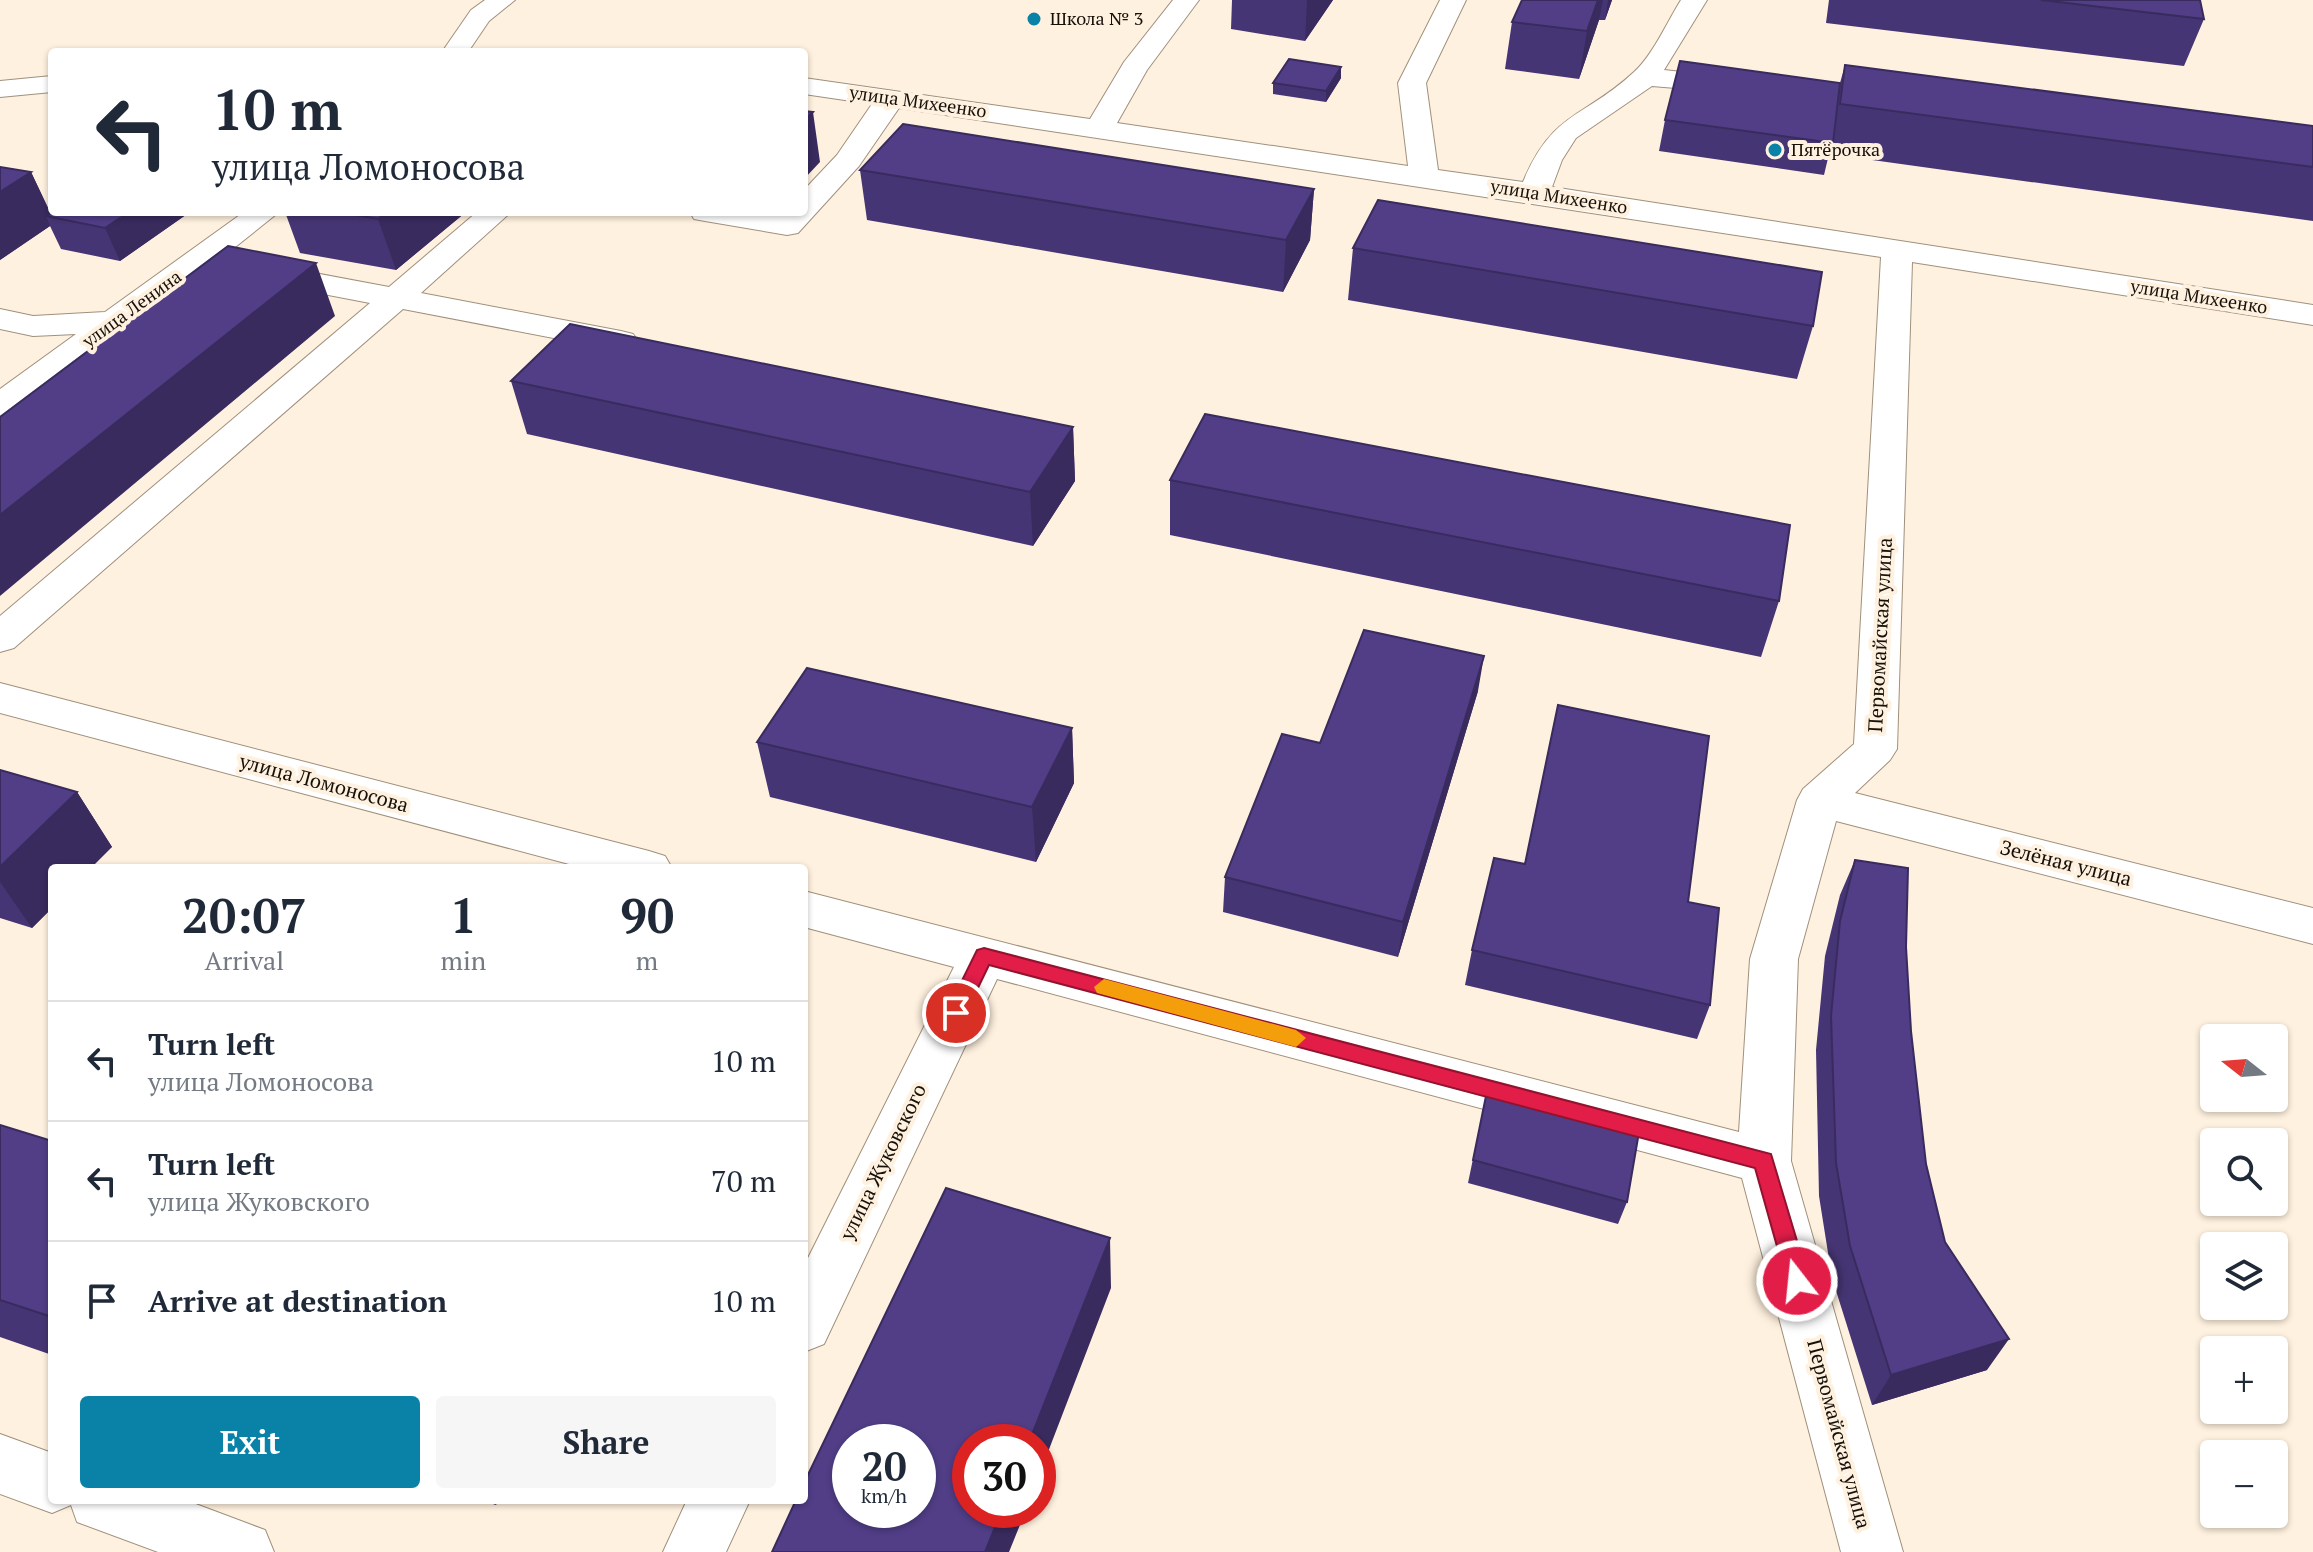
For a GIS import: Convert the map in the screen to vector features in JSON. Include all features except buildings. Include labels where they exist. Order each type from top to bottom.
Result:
[{"type":"street","points":[[458,48],[480,16],[502,0]]},
{"type":"street","points":[[1099,129],[1134,68],[1186,0]]},
{"type":"street","points":[[1423,176],[1421,136],[1412,83],[1453,0]]},
{"type":"street","points":[[1534,193],[1547,160],[1566,132],[1646,77],[1694,0]]},
{"type":"street","points":[[1646,77],[1760,88]]},
{"type":"street","points":[[0,89],[48,84]]},
{"type":"street","name":"улица Михеенко","points":[[808,87],[1423,176],[2313,315]]},
{"type":"street","points":[[808,204],[849,160],[875,118],[893,98]]},
{"type":"street","name":"улица Ленина","points":[[0,405],[259,216]]},
{"type":"street","points":[[0,638],[491,216]]},
{"type":"street","points":[[728,216],[787,226],[796,216]]},
{"type":"street","name":"Первомайская улица","points":[[1872,1552],[1764,1161],[1774,959],[1819,800],[1875,749],[1897,249]]},
{"type":"street","points":[[199,261],[657,348]]},
{"type":"street","points":[[0,319],[33,326],[114,322]]},
{"type":"street","name":"улица Ломоносова","points":[[0,698],[634,864]]},
{"type":"street","name":"Зелёная улица","points":[[1819,800],[2313,926]]},
{"type":"street","points":[[808,910],[1764,1161]]},
{"type":"street","name":"улица Жуковского","points":[[808,1317],[984,956]]},
{"type":"street","points":[[0,1464],[48,1482]]},
{"type":"street","points":[[110,1504],[243,1552]]},
{"type":"street","points":[[694,1552],[717,1504]]},
{"type":"slow traffic","points":[[1104,987],[1296,1038]]},
{"type":"place","name":"Школа № 3","points":[[1034,19]]},
{"type":"place","name":"Пятёрочка","points":[[1775,150]]},
{"type":"route","points":[[956,1013],[984,956],[1764,1161],[1797,1281]]}]
